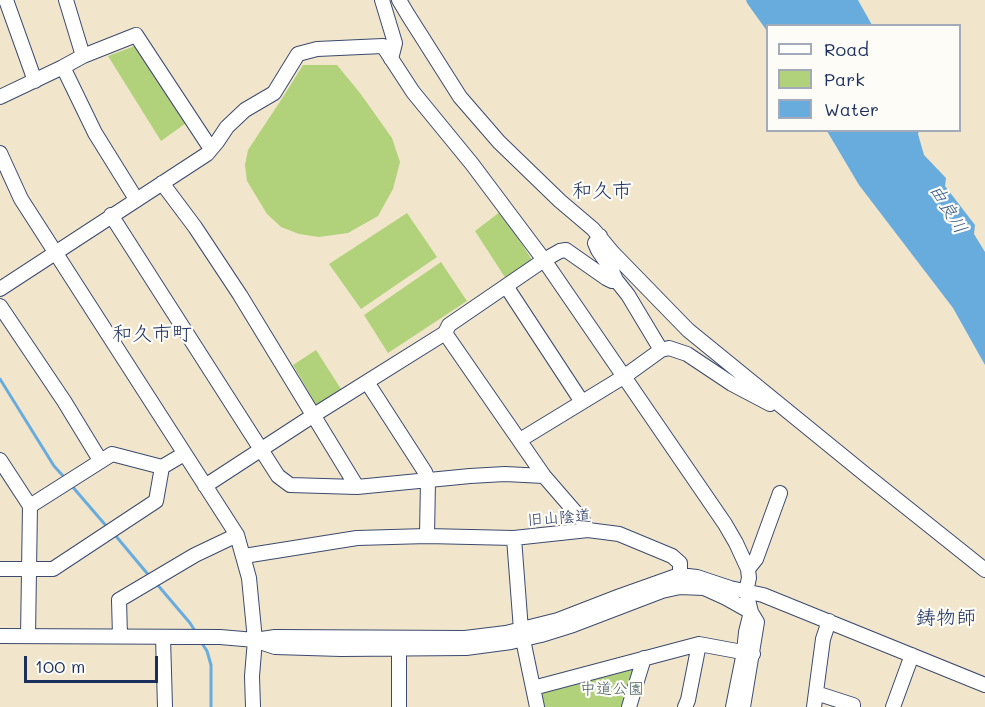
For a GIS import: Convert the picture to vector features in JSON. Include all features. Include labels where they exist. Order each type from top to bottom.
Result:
[{"type":"street","points":[[6,0],[35,81]]},
{"type":"street","points":[[66,0],[83,56]]},
{"type":"street","points":[[381,0],[394,43],[392,59]]},
{"type":"street","points":[[399,0],[460,97],[507,149],[600,236],[613,253],[688,330],[985,570]]},
{"type":"street","points":[[0,97],[83,56],[136,35],[211,149]]},
{"type":"street","points":[[0,289],[207,154],[227,127],[245,110],[274,93],[298,54],[317,50],[383,46],[412,92],[472,164],[544,260],[625,376],[736,543],[748,569],[749,578],[746,591],[751,612],[746,632],[748,653],[743,707]]},
{"type":"street","points":[[63,67],[95,133],[136,199]]},
{"type":"street","points":[[0,153],[21,199],[237,535],[249,578],[255,640],[252,676],[253,707]]},
{"type":"street","points":[[162,183],[195,227],[240,295],[357,488]]},
{"type":"street","points":[[111,215],[278,476],[290,485],[357,488],[470,476],[505,474],[544,476]]},
{"type":"street","points":[[600,236],[595,243],[661,350]]},
{"type":"street","points":[[205,486],[445,333],[449,324],[560,251],[566,250],[606,278],[616,280]]},
{"type":"street","points":[[506,286],[582,402]]},
{"type":"street","points":[[0,306],[64,401],[100,460]]},
{"type":"street","points":[[445,333],[544,476],[583,521],[588,530]]},
{"type":"street","points":[[520,440],[625,376],[661,350],[669,348],[687,354],[732,384],[794,416]]},
{"type":"street","points":[[367,382],[428,480],[427,536]]},
{"type":"street","points":[[30,506],[112,454],[162,467],[184,454]]},
{"type":"street","points":[[0,460],[30,506],[28,636]]},
{"type":"street","points":[[0,569],[53,569],[156,501],[162,467]]},
{"type":"street","points":[[748,569],[756,559],[780,493]]},
{"type":"street","name":"旧山陰道","points":[[244,556],[357,538],[427,536],[514,538],[588,530],[619,534],[672,556],[680,562],[680,581]]},
{"type":"street","points":[[120,636],[119,600],[195,555],[237,535]]},
{"type":"street","points":[[514,538],[522,634],[537,707]]},
{"type":"street","points":[[0,636],[220,637],[255,640],[282,637],[400,642],[506,633],[522,634],[620,596],[697,578],[763,595],[985,685]]},
{"type":"street","points":[[680,581],[704,588],[751,612]]},
{"type":"street","points":[[828,621],[823,639],[815,700],[854,706]]},
{"type":"street","points":[[163,637],[165,707]]},
{"type":"street","points":[[399,707],[400,642]]},
{"type":"street","points":[[533,688],[699,644],[748,653]]},
{"type":"street","points":[[685,707],[699,644]]},
{"type":"street","points":[[734,707],[748,653]]},
{"type":"street","points":[[893,707],[912,655]]},
{"type":"street","points":[[629,707],[644,658]]},
{"type":"green space","points":[[140,44],[189,121],[161,141],[108,56]]},
{"type":"green space","points":[[303,65],[337,65],[392,138],[400,162],[393,189],[378,216],[348,233],[319,237],[299,234],[281,227],[267,214],[247,181],[245,165],[248,150]]},
{"type":"green space","points":[[501,211],[532,260],[532,263],[506,279],[475,231]]},
{"type":"green space","points":[[407,213],[437,257],[361,309],[329,264]]},
{"type":"green space","points":[[441,262],[467,301],[388,353],[364,315]]},
{"type":"green space","points":[[316,350],[341,389],[316,405],[293,365]]},
{"type":"green space","name":"中道公園","points":[[635,665],[625,707],[545,707],[542,695],[544,690]]},
{"type":"water","points":[[746,0],[858,0],[871,24],[766,24],[766,30]]},
{"type":"water","name":"由良川","points":[[828,132],[919,132],[924,155],[946,178],[945,186],[975,225],[974,234],[985,252],[985,365],[953,308],[859,185]]},
{"type":"waterway","points":[[0,379],[54,466],[65,478]]},
{"type":"waterway","points":[[71,485],[108,528]]},
{"type":"waterway","points":[[115,535],[151,578]]},
{"type":"waterway","points":[[156,583],[197,634]]},
{"type":"waterway","points":[[201,642],[207,651],[211,665],[211,707]]},
{"type":"district","name":"和久市","points":[[602,191]]},
{"type":"district","name":"和久市町","points":[[152,334]]},
{"type":"district","name":"鋳物師","points":[[946,618]]}]
